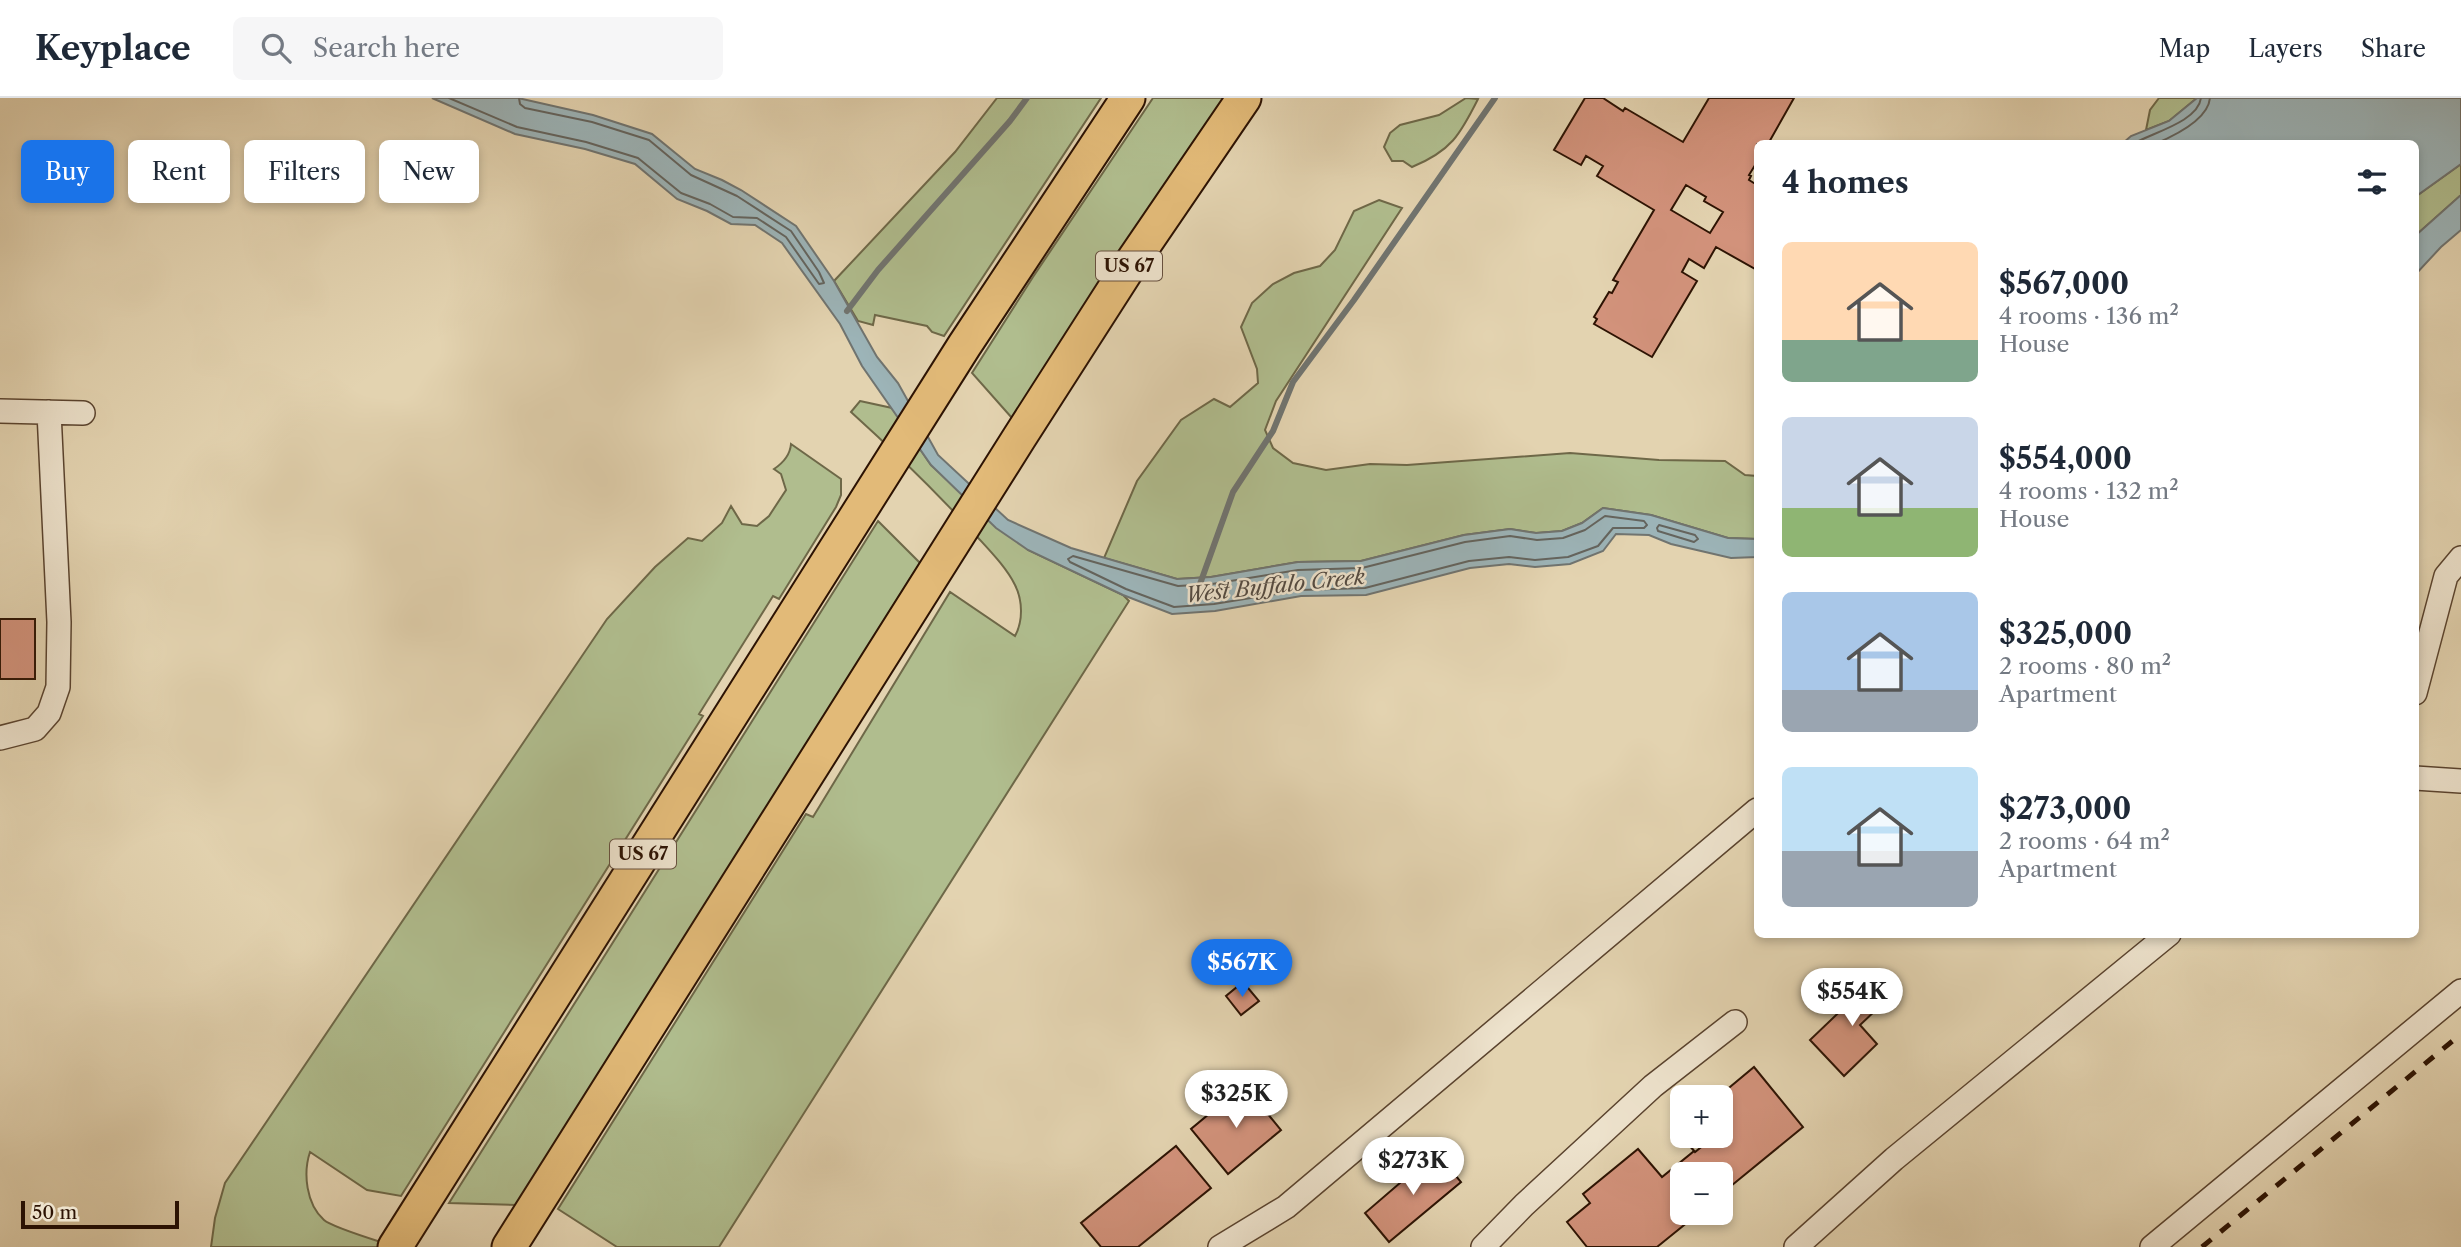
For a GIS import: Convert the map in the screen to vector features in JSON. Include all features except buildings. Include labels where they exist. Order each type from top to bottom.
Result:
[{"type":"highway","name":"US 67","points":[[395,1247],[964,346],[1128,98]]},
{"type":"highway","name":"US 67","points":[[509,1247],[1019,438],[1126,271],[1244,98]]},
{"type":"lane","points":[[0,411],[83,413]]},
{"type":"lane","points":[[0,738],[35,729],[49,713],[58,687],[59,622],[49,412]]},
{"type":"lane","points":[[2419,678],[2446,576],[2461,558]]},
{"type":"lane","points":[[2419,778],[2461,781]]},
{"type":"lane","points":[[1220,1247],[1286,1207],[1754,813]]},
{"type":"lane","points":[[1796,1247],[1894,1159],[2164,938]]},
{"type":"lane","points":[[2152,1247],[2461,991]]},
{"type":"lane","points":[[1483,1247],[1524,1205],[1653,1086],[1735,1022]]},
{"type":"green space","points":[[997,98],[1101,98],[944,336],[932,332],[927,326],[875,315],[873,325],[858,321],[834,281],[955,152]]},
{"type":"green space","points":[[1153,98],[1224,98],[1012,418],[972,373]]},
{"type":"green space","points":[[1466,98],[1478,99],[1466,123],[1445,148],[1412,167],[1403,161],[1392,161],[1384,147],[1390,133],[1400,125],[1439,115]]},
{"type":"green space","points":[[2159,98],[2197,98],[2169,121],[2146,130],[2150,110]]},
{"type":"green space","points":[[2461,164],[2461,195],[2419,232],[2419,194]]},
{"type":"green space","points":[[1379,200],[1402,208],[1276,401],[1265,430],[1273,448],[1293,463],[1326,470],[1370,464],[1407,465],[1570,453],[1659,460],[1725,461],[1745,475],[1754,476],[1754,539],[1728,538],[1651,515],[1603,508],[1582,523],[1562,531],[1536,533],[1510,529],[1464,535],[1361,561],[1298,562],[1211,577],[1177,579],[1104,558],[1137,481],[1181,420],[1214,399],[1230,407],[1258,383],[1257,369],[1241,327],[1252,303],[1273,284],[1294,273],[1320,266],[1335,250],[1354,211]]},
{"type":"green space","points":[[860,401],[892,408],[931,465],[1028,550],[1123,595],[1129,601],[719,1247],[617,1247],[558,1209],[806,814],[813,817],[950,592],[1015,636],[1020,624],[1020,598],[1006,570],[942,500],[851,412]]},
{"type":"green space","points":[[791,444],[841,479],[841,495],[836,507],[779,599],[773,596],[699,714],[703,716],[401,1196],[367,1190],[310,1152],[308,1188],[313,1206],[324,1220],[396,1247],[211,1247],[215,1218],[225,1183],[607,619],[655,567],[688,538],[702,541],[722,523],[731,506],[742,524],[757,526],[769,516],[786,490],[781,474],[774,469],[786,459]]},
{"type":"green space","points":[[878,521],[920,563],[517,1205],[449,1203]]},
{"type":"water","name":"West Buffalo Creek","points":[[432,98],[518,98],[593,115],[652,134],[695,169],[741,190],[796,226],[834,281],[877,357],[898,383],[938,455],[1008,520],[1071,548],[1177,579],[1211,577],[1298,562],[1361,561],[1464,535],[1510,529],[1536,533],[1562,531],[1582,523],[1603,508],[1651,515],[1728,538],[1754,539],[1754,557],[1731,558],[1671,544],[1649,535],[1616,534],[1603,551],[1570,564],[1535,567],[1509,564],[1470,568],[1366,595],[1301,596],[1215,611],[1172,614],[1123,595],[1028,550],[996,528],[931,465],[862,366],[840,324],[782,243],[755,225],[731,224],[677,199],[635,164],[585,149],[515,134]]},
{"type":"water","points":[[2197,98],[2461,98],[2461,164],[2419,194],[2419,140],[2126,140],[2169,121]]},
{"type":"water","points":[[2461,195],[2461,230],[2419,271],[2419,232]]},
{"type":"waterway","points":[[847,311],[878,270],[1010,121],[1027,98]]},
{"type":"waterway","name":"West Buffalo Creek","points":[[1200,584],[1233,492],[1273,431],[1293,382],[1354,300],[1495,98]]},
{"type":"railway","points":[[2202,1247],[2461,1034]]}]
